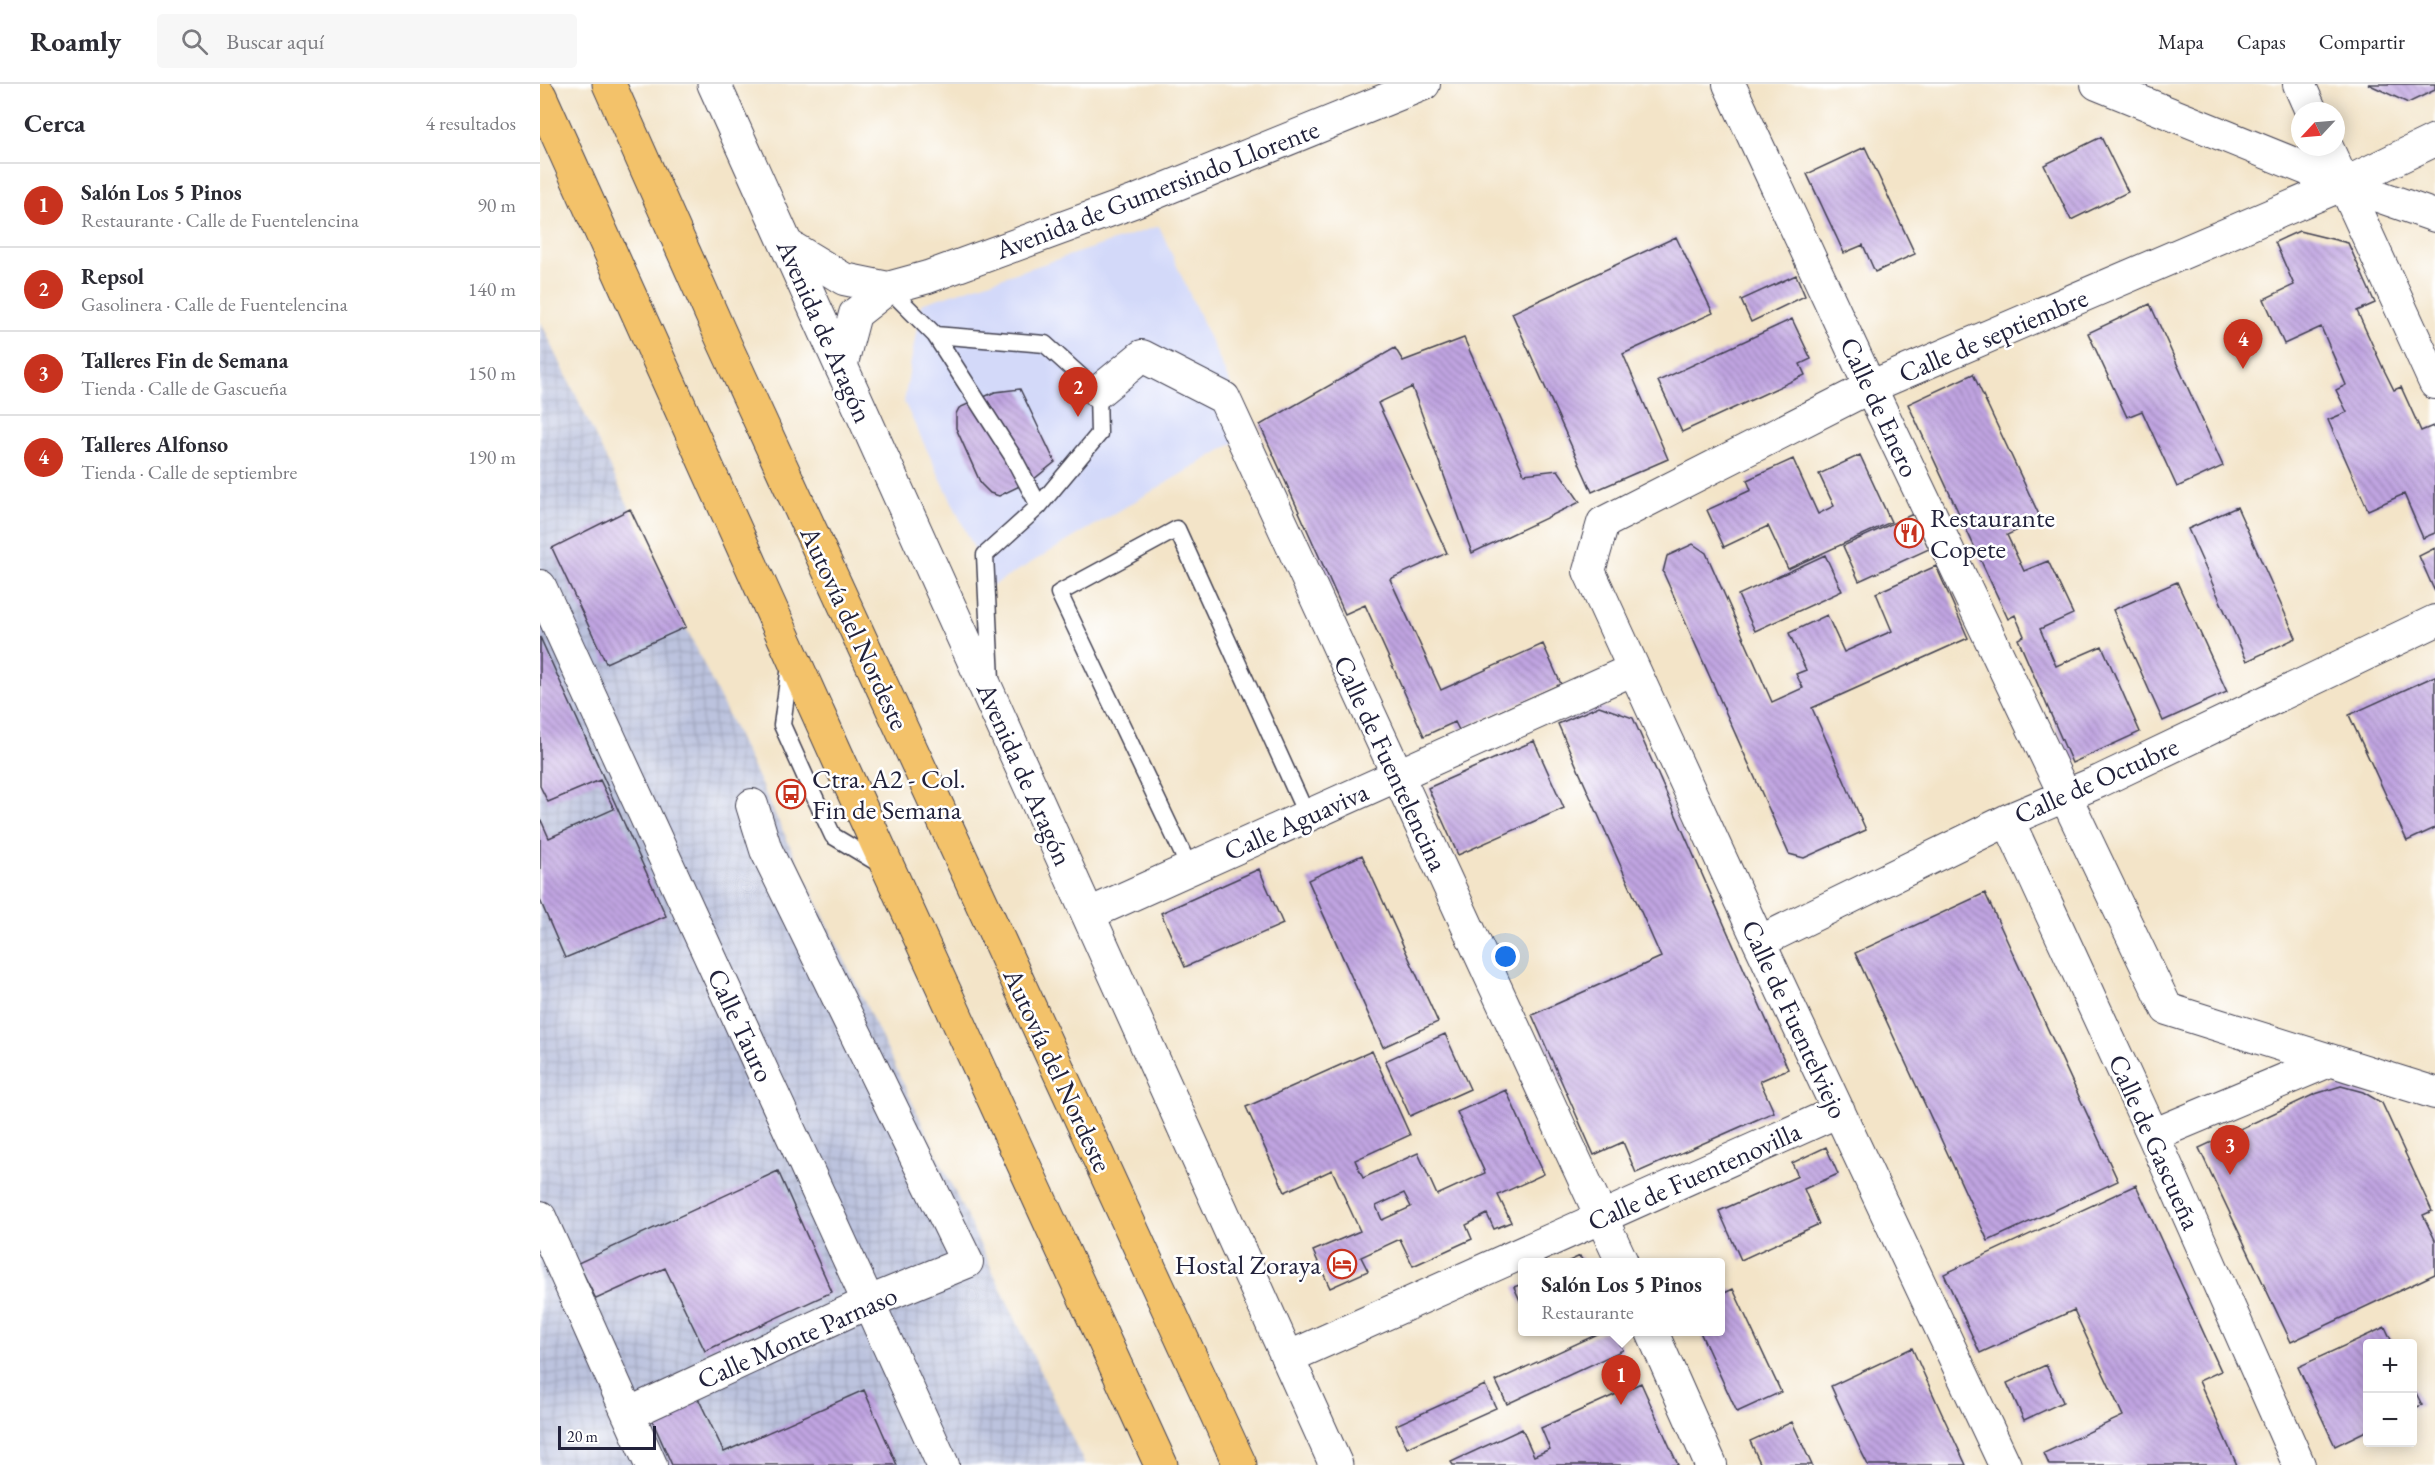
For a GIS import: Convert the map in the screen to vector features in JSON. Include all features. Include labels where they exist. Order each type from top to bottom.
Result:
[{"type":"highway","name":"Autovía del Nordeste","points":[[609,84],[722,338],[1240,1465]]},
{"type":"highway","points":[[540,96],[1161,1465]]},
{"type":"street","name":"Avenida de Aragón","points":[[714,84],[1336,1465]]},
{"type":"street","name":"Avenida de Gumersindo Llorente","points":[[841,367],[855,314],[888,288],[928,277],[1133,202],[1424,84]]},
{"type":"street","name":"Calle de Enero","points":[[1729,84],[1870,387],[2167,1009],[2435,1093]]},
{"type":"street","points":[[2097,84],[2344,184],[2435,216]]},
{"type":"street","points":[[2299,84],[2307,102]]},
{"type":"street","name":"Calle de septiembre","points":[[1589,571],[1603,523],[1870,387],[2344,184],[2435,140]]},
{"type":"street","points":[[2331,156],[2435,383]]},
{"type":"street","name":"Avenida de Gumersindo Llorente","points":[[786,244],[844,279],[888,288]]},
{"type":"street","name":"Calle de Fuentelencina","points":[[1098,392],[1142,356],[1224,398],[1620,1258]]},
{"type":"street","name":"Calle de Fuentelviejo","points":[[1589,571],[1759,942],[2005,1465]]},
{"type":"street","name":"Calle Tauro","points":[[540,586],[943,1465]]},
{"type":"street","name":"Calle de Octubre","points":[[1759,942],[2008,820],[2100,781],[2435,621]]},
{"type":"street","name":"Calle Aguaviva","points":[[1089,914],[1634,669]]},
{"type":"street","name":"Calle Monte Parnaso","points":[[628,1414],[869,1302],[967,1262],[766,850],[752,806]]},
{"type":"street","name":"Calle de Gascueña","points":[[2008,820],[2153,1135],[2299,1465]]},
{"type":"street","points":[[2153,1135],[2329,1061]]},
{"type":"street","name":"Calle de Fuentenovilla","points":[[1287,1358],[1839,1111]]},
{"type":"street","points":[[540,1216],[651,1465]]},
{"type":"street","points":[[1654,1336],[1711,1465]]},
{"type":"lane","points":[[888,288],[935,335],[1012,455],[1039,507]]},
{"type":"lane","points":[[935,335],[1045,344],[1098,392],[1099,434],[1039,507],[985,555],[992,702]]},
{"type":"lane","points":[[1190,869],[1059,593],[1176,529],[1307,816]]},
{"type":"shaded area","points":[[1159,226],[1252,432],[992,586],[904,402],[921,304]]},
{"type":"shaded area","points":[[540,320],[686,627],[1085,1465],[540,1465]]},
{"type":"building","points":[[2368,84],[2435,84],[2435,90],[2408,103]]},
{"type":"building","points":[[2101,137],[2128,192],[2071,220],[2044,165]]},
{"type":"building","points":[[1865,147],[1915,254],[1875,272],[1863,245],[1844,253],[1807,174]]},
{"type":"building","points":[[2299,231],[2348,243],[2375,303],[2357,311],[2383,368],[2394,390],[2401,387],[2421,431],[2433,426],[2435,430],[2435,533],[2423,538],[2404,494],[2368,510],[2328,420],[2347,412],[2336,390],[2346,385],[2321,327],[2284,344],[2264,299],[2294,285],[2275,242]]},
{"type":"building","points":[[1676,237],[1713,313],[1623,354],[1668,459],[1592,492],[1512,313]]},
{"type":"building","points":[[1796,275],[1805,296],[1751,322],[1741,300]]},
{"type":"building","points":[[2150,304],[2223,466],[2177,487],[2142,411],[2127,417],[2088,333]]},
{"type":"building","points":[[1792,319],[1811,359],[1800,364],[1805,375],[1682,432],[1658,381]]},
{"type":"building","points":[[1464,338],[1524,474],[1558,470],[1580,502],[1472,553],[1412,387],[1378,403],[1447,553],[1390,579],[1441,690],[1543,644],[1561,684],[1459,730],[1455,722],[1424,736],[1365,605],[1345,614],[1260,425],[1395,348],[1403,361]]},
{"type":"building","points":[[1973,374],[2041,519],[2007,535],[2024,571],[2048,561],[2073,614],[2040,629],[2056,666],[2102,646],[2140,732],[2072,763],[2018,639],[2024,636],[2015,615],[2008,619],[1908,404]]},
{"type":"building","points":[[1020,389],[1055,462],[1034,479],[999,496],[990,493],[981,484],[956,428],[956,414],[959,408],[995,392]]},
{"type":"building","points":[[1860,455],[1891,522],[1788,569],[1768,526],[1724,547],[1707,510],[1751,490],[1747,480],[1793,459],[1818,514],[1834,506],[1819,474]]},
{"type":"building","points":[[2237,507],[2296,638],[2247,661],[2188,529]]},
{"type":"building","points":[[630,509],[686,627],[606,663],[552,548]]},
{"type":"building","points":[[1913,514],[1929,549],[1859,581],[1843,546]]},
{"type":"building","points":[[1693,544],[1706,553],[1772,702],[1803,688],[1796,674],[1806,670],[1789,633],[1827,615],[1844,652],[1892,631],[1876,593],[1936,566],[1968,638],[1812,708],[1866,830],[1804,858],[1789,854],[1663,572],[1667,556]]},
{"type":"building","points":[[2435,548],[2435,592],[2419,556]]},
{"type":"building","points":[[1825,555],[1842,591],[1755,631],[1738,595]]},
{"type":"building","points":[[2177,582],[2227,692],[2163,721],[2113,610]]},
{"type":"building","points":[[540,637],[666,916],[565,958],[540,900],[540,818],[549,838],[614,809],[600,780],[548,802],[540,786]]},
{"type":"building","points":[[2435,676],[2435,828],[2407,841],[2349,715]]},
{"type":"building","points":[[1599,706],[1633,718],[1788,1069],[1760,1081],[1774,1112],[1636,1173],[1623,1142],[1594,1155],[1532,1015],[1661,957],[1558,724]]},
{"type":"building","points":[[1534,741],[1564,808],[1458,855],[1428,788]]},
{"type":"building","points":[[1362,855],[1438,1022],[1383,1047],[1308,880]]},
{"type":"building","points":[[1259,869],[1283,924],[1185,967],[1161,913]]},
{"type":"building","points":[[1985,893],[2118,1181],[1988,1241],[1855,953]]},
{"type":"building","points":[[1445,1034],[1470,1089],[1410,1116],[1385,1061]]},
{"type":"building","points":[[1372,1051],[1410,1135],[1355,1160],[1363,1178],[1418,1153],[1437,1195],[1485,1173],[1457,1112],[1506,1090],[1544,1174],[1498,1195],[1511,1222],[1494,1229],[1487,1214],[1466,1225],[1472,1239],[1413,1266],[1400,1239],[1361,1257],[1368,1271],[1330,1288],[1313,1251],[1360,1231],[1332,1170],[1285,1192],[1246,1107]],"holes":[[[1404,1193],[1411,1207],[1382,1220],[1376,1206]]]},
{"type":"building","points":[[2341,1086],[2363,1092],[2382,1103],[2432,1211],[2423,1215],[2435,1240],[2435,1274],[2291,1342],[2199,1148],[2315,1094]]},
{"type":"building","points":[[1826,1147],[1838,1174],[1804,1189],[1819,1224],[1741,1260],[1719,1211],[1798,1176],[1792,1163]]},
{"type":"building","points":[[778,1171],[832,1292],[705,1351],[665,1268],[596,1299],[578,1263]]},
{"type":"building","points":[[2136,1185],[2221,1371],[2199,1381],[2237,1465],[2049,1465],[2044,1453],[2123,1416],[2074,1310],[1980,1353],[1944,1274]]},
{"type":"building","points":[[1733,1289],[1781,1392],[1737,1412],[1702,1336],[1725,1336],[1725,1293]]},
{"type":"building","points":[[2385,1327],[2391,1339],[2363,1339],[2363,1432],[2335,1446],[2298,1367]]},
{"type":"building","points":[[1593,1336],[1616,1336],[1623,1350],[1507,1404],[1496,1381]]},
{"type":"building","points":[[1912,1348],[1966,1465],[1868,1465],[1831,1386]]},
{"type":"building","points":[[2046,1365],[2063,1402],[2024,1420],[2007,1383]]},
{"type":"building","points":[[1641,1383],[1678,1465],[1453,1465],[1451,1462],[1522,1429],[1534,1456],[1550,1449],[1541,1428]]},
{"type":"building","points":[[1485,1385],[1496,1408],[1407,1448],[1396,1425]]},
{"type":"building","points":[[864,1390],[897,1465],[672,1465],[652,1420],[698,1398],[724,1452]]},
{"type":"building","points":[[2417,1395],[2422,1405],[2417,1407]]},
{"type":"building","points":[[1792,1422],[1812,1465],[1761,1465],[1750,1441]]},
{"type":"place","name":"Talleres Alfonso","points":[[2243,369]]},
{"type":"place","name":"Repsol","points":[[1078,417]]},
{"type":"place","name":"Restaurante Copete","points":[[1909,533]]},
{"type":"place","name":"Ctra. A2 - Col. Fin de Semana","points":[[791,794]]},
{"type":"place","name":"Talleres Fin de Semana","points":[[2230,1175]]},
{"type":"place","name":"Hostal Zoraya","points":[[1342,1264]]},
{"type":"place","name":"Salón Los 5 Pinos","points":[[1621,1405]]}]
